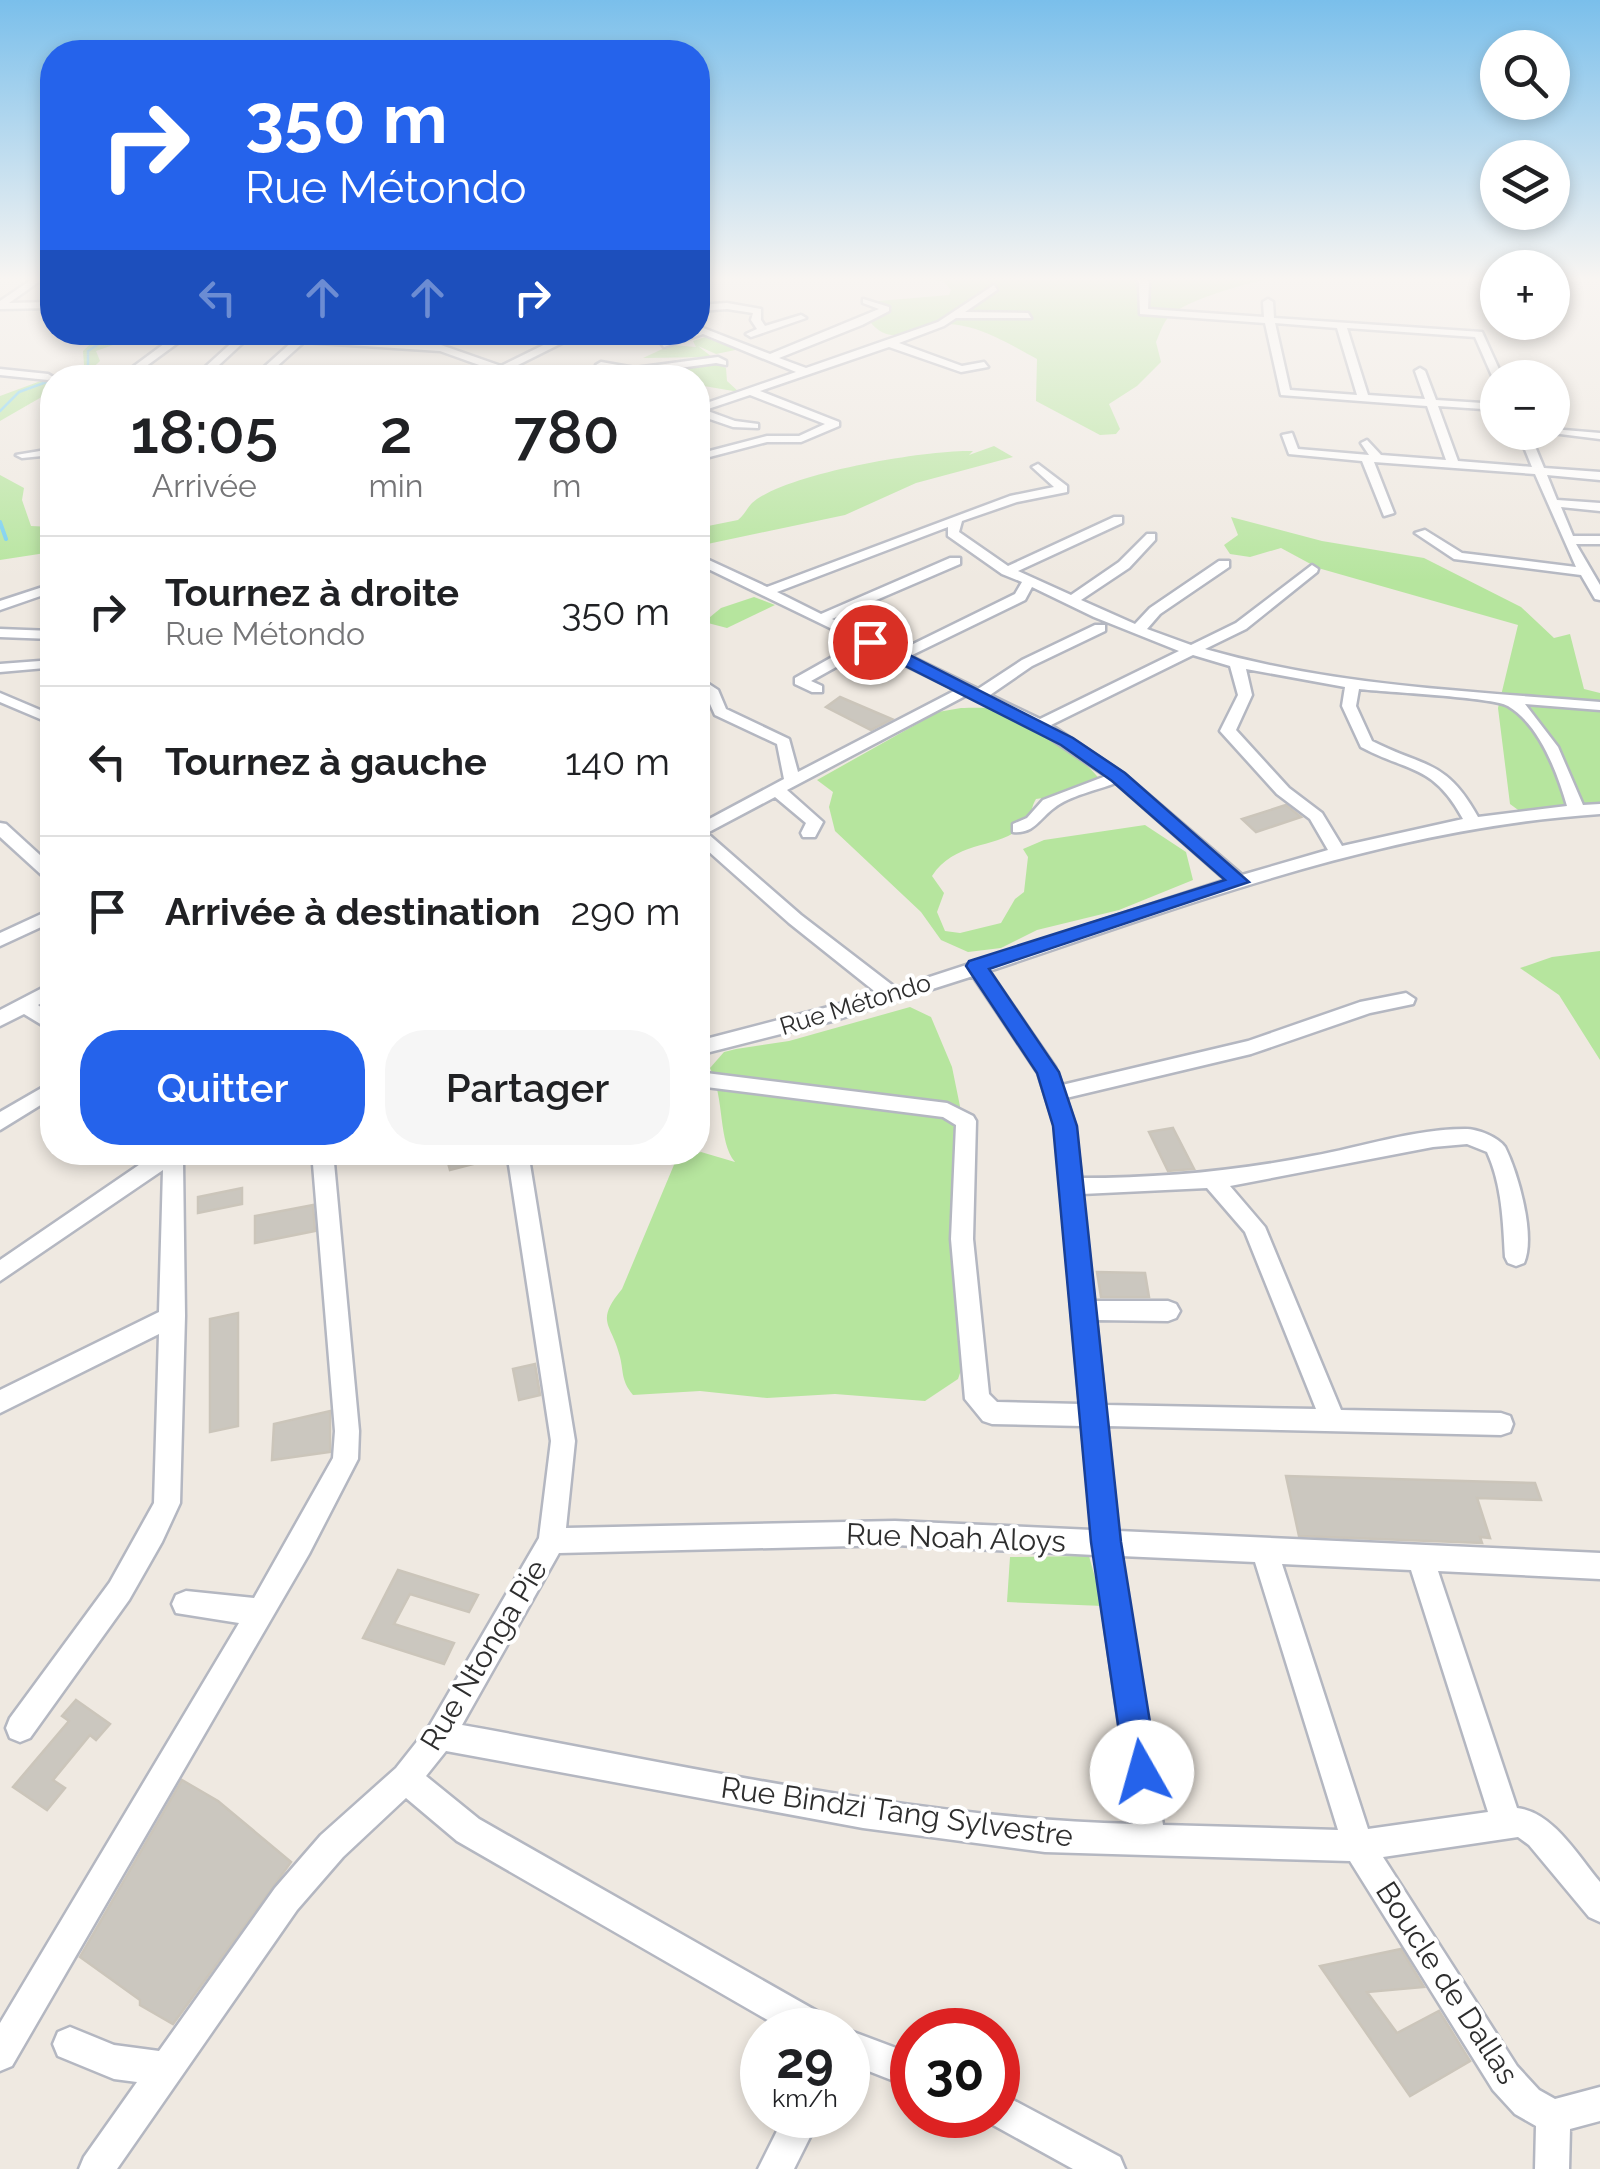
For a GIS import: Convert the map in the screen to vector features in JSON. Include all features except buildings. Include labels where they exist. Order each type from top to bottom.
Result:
[{"type":"street","points":[[710,453],[767,439],[800,439],[835,424],[742,386],[736,379]]},
{"type":"street","points":[[710,403],[742,386],[773,379]]},
{"type":"street","points":[[1282,379],[1285,393],[1480,405]]},
{"type":"street","points":[[1358,379],[1364,399]]},
{"type":"street","points":[[1423,379],[1453,464]]},
{"type":"street","points":[[710,415],[732,424],[754,426]]},
{"type":"street","points":[[1570,434],[1600,436]]},
{"type":"street","points":[[1288,435],[1293,452],[1600,476]]},
{"type":"street","points":[[1366,459],[1376,456],[1367,442]]},
{"type":"street","points":[[1529,450],[1550,503],[1600,596]]},
{"type":"street","points":[[22,455],[40,453]]},
{"type":"street","points":[[1366,459],[1388,513]]},
{"type":"street","points":[[764,593],[1014,499],[1063,489],[1038,467]]},
{"type":"street","points":[[1550,503],[1600,507]]},
{"type":"street","points":[[957,519],[952,533],[1027,584],[1190,652],[1237,664],[1353,682],[1600,706]]},
{"type":"street","points":[[1007,571],[1118,520]]},
{"type":"street","points":[[1420,533],[1460,556],[1584,572]]},
{"type":"street","points":[[1072,600],[1128,562],[1152,537]]},
{"type":"street","points":[[1568,540],[1600,540]]},
{"type":"street","points":[[820,618],[955,561]]},
{"type":"street","points":[[710,564],[1040,725],[1118,777],[1239,882]]},
{"type":"street","points":[[1137,630],[1155,611],[1224,564]]},
{"type":"street","points":[[1040,725],[1261,614],[1312,569]]},
{"type":"street","points":[[900,656],[1020,596],[1027,584]]},
{"type":"street","points":[[0,606],[40,592]]},
{"type":"street","points":[[710,825],[784,784],[1100,628]]},
{"type":"street","points":[[0,633],[40,635]]},
{"type":"street","points":[[817,689],[800,681],[870,642]]},
{"type":"street","points":[[1237,664],[1245,695],[1228,731],[1284,791],[1316,816],[1338,851]]},
{"type":"street","points":[[0,668],[40,665]]},
{"type":"street","points":[[1353,682],[1349,706],[1366,744],[1427,764],[1449,784],[1472,822]]},
{"type":"street","points":[[710,691],[720,712],[784,742],[784,784],[815,822],[809,833]]},
{"type":"street","points":[[1504,697],[1528,716],[1548,746],[1576,810]]},
{"type":"street","points":[[0,698],[40,715]]},
{"type":"street","points":[[1019,828],[1033,821],[1050,803],[1118,777]]},
{"type":"street","name":"Rue Métondo","points":[[710,1045],[891,994],[1411,831],[1600,810]]},
{"type":"street","points":[[0,828],[40,864]]},
{"type":"street","points":[[710,843],[794,919],[891,994]]},
{"type":"street","points":[[0,940],[40,920]]},
{"type":"street","points":[[976,966],[1016,1020],[1058,1093],[1074,1186],[1106,1542],[1150,1840]]},
{"type":"street","points":[[0,1019],[40,997]]},
{"type":"street","points":[[1058,1093],[1252,1047],[1366,1007],[1406,998]]},
{"type":"street","points":[[26,1006],[40,1016]]},
{"type":"street","points":[[710,1081],[947,1110],[966,1121],[962,1239],[977,1399],[992,1413],[1501,1424]]},
{"type":"street","points":[[0,1122],[40,1097]]},
{"type":"street","points":[[1074,1186],[1170,1187],[1214,1182],[1433,1139],[1483,1139],[1495,1147],[1506,1168],[1516,1218],[1516,1257]]},
{"type":"street","points":[[0,1272],[164,1165]]},
{"type":"street","points":[[20,1728],[112,1599],[156,1530],[168,1503],[178,1165]]},
{"type":"street","points":[[0,2054],[261,1612],[345,1458],[347,1432],[323,1165]]},
{"type":"street","name":"Rue Ntonga Pie","points":[[96,2169],[305,1877],[406,1778],[440,1734],[552,1541],[564,1441],[519,1165]]},
{"type":"street","points":[[1214,1182],[1254,1227],[1332,1420]]},
{"type":"street","points":[[1086,1310],[1168,1311]]},
{"type":"street","points":[[0,1402],[173,1316]]},
{"type":"street","name":"Rue Noah Aloys","points":[[552,1541],[895,1533],[1420,1556],[1596,1571]]},
{"type":"street","name":"Boucle de Dallas","points":[[1264,1550],[1358,1846],[1505,2078],[1527,2102],[1553,2117]]},
{"type":"street","points":[[1420,1556],[1507,1823],[1520,1822],[1540,1834],[1600,1906]]},
{"type":"street","points":[[186,1604],[261,1612]]},
{"type":"street","name":"Rue Bindzi Tang Sylvestre","points":[[440,1734],[863,1813],[1046,1837],[1358,1846],[1507,1823]]},
{"type":"street","points":[[406,1778],[468,1830],[779,2008]]},
{"type":"street","points":[[70,2044],[114,2062],[168,2069]]},
{"type":"street","points":[[1552,2169],[1553,2117],[1600,2104]]},
{"type":"street","points":[[1020,2121],[1108,2169]]},
{"type":"street","points":[[775,2169],[792,2138]]},
{"type":"green space","points":[[710,379],[727,379],[739,392],[710,387]]},
{"type":"green space","points":[[1037,379],[1144,379],[1109,404],[1120,429],[1116,434],[1100,435],[1036,401]]},
{"type":"green space","points":[[40,381],[40,398],[0,421],[0,396]]},
{"type":"green space","points":[[994,446],[1013,457],[916,483],[845,515],[710,543],[710,526],[738,520],[752,503],[794,482],[859,465],[925,454],[973,451],[969,455]]},
{"type":"green space","points":[[0,475],[24,488],[22,500],[31,526],[40,526],[40,554],[0,560]]},
{"type":"green space","points":[[1231,517],[1322,541],[1424,558],[1521,607],[1554,638],[1570,634],[1584,689],[1600,693],[1600,811],[1525,815],[1510,804],[1498,708],[1518,625],[1318,568],[1281,548],[1250,557],[1230,554],[1224,545],[1238,535]]},
{"type":"green space","points":[[754,597],[775,605],[727,628],[710,624],[710,617],[721,608]]},
{"type":"green space","points":[[996,709],[1025,721],[1090,768],[1104,789],[1036,799],[1029,818],[1017,830],[967,849],[942,864],[932,876],[944,893],[937,912],[945,931],[960,933],[1001,923],[1015,899],[1024,892],[1028,857],[1023,849],[1044,840],[1145,825],[1186,852],[1193,880],[1119,910],[1037,930],[1001,948],[968,952],[941,940],[921,912],[835,831],[829,807],[833,792],[817,780],[938,712]]},
{"type":"green space","points":[[1600,951],[1600,1060],[1559,995],[1520,968],[1552,957]]},
{"type":"green space","points":[[910,1007],[931,1017],[952,1067],[963,1121],[964,1361],[958,1379],[925,1401],[835,1394],[767,1398],[700,1391],[633,1395],[608,1323],[609,1309],[622,1289],[674,1165],[710,1165],[710,1155],[735,1162],[726,1143],[710,1068],[724,1052],[789,1041]]},
{"type":"green space","points":[[1089,1556],[1103,1606],[1007,1602],[1010,1557]]},
{"type":"waterway","points":[[0,411],[19,392],[40,384]]},
{"type":"waterway","points":[[0,522],[6,539]]},
{"type":"route","points":[[870,642],[1067,742],[1118,777],[1212,863],[1239,882],[976,966],[1048,1072],[1058,1093],[1065,1126],[1074,1186],[1106,1542],[1142,1772]]}]
